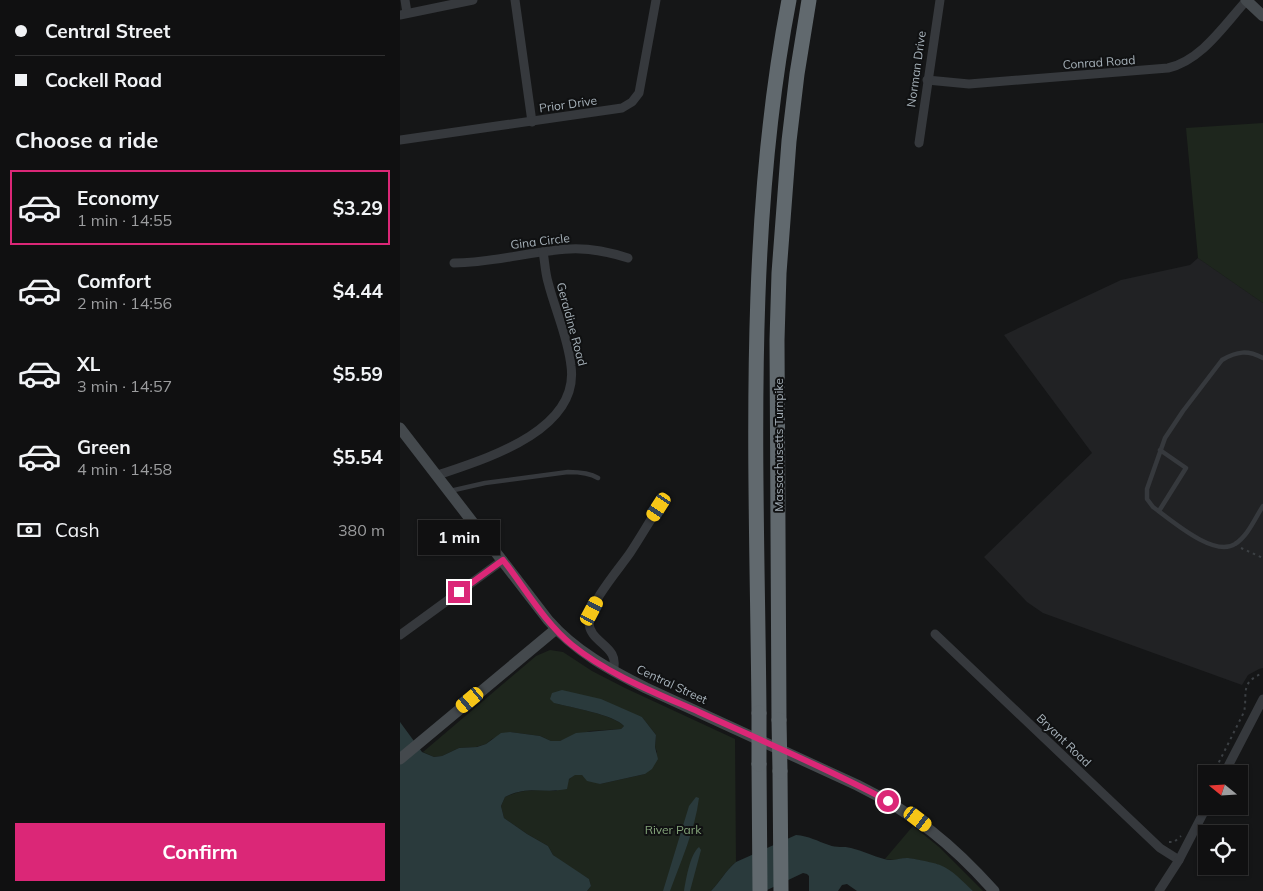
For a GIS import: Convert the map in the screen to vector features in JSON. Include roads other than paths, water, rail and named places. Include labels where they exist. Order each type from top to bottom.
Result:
[{"type":"highway","name":"Massachusetts Turnpike","points":[[760,891],[756,406],[759,272],[769,139],[778,65],[789,0]]},
{"type":"highway","name":"Massachusetts Turnpike","points":[[781,891],[777,340],[779,273],[783,198],[791,124],[810,0]]},
{"type":"main road","points":[[1246,0],[1263,16]]},
{"type":"main road","name":"Central Street","points":[[400,428],[556,629],[580,650],[613,671],[888,801],[918,819],[945,841],[994,891]]},
{"type":"main road","points":[[400,759],[556,629]]},
{"type":"street","points":[[405,0],[403,14],[473,0]]},
{"type":"street","points":[[515,0],[532,122]]},
{"type":"street","name":"Prior Drive","points":[[400,140],[622,108],[632,102],[639,93],[656,0]]},
{"type":"street","name":"Norman Drive","points":[[919,143],[940,0]]},
{"type":"street","name":"Conrad Road","points":[[927,80],[969,84],[1168,68],[1185,62],[1200,51],[1246,0]]},
{"type":"street","name":"Gina Circle","points":[[454,263],[475,263],[571,249],[596,250],[628,258]]},
{"type":"street","name":"Geraldine Road","points":[[438,475],[502,452],[548,423],[562,407],[572,379],[571,365],[566,340],[547,280],[543,252]]},
{"type":"street","points":[[613,671],[615,660],[590,628],[590,616],[610,579],[631,551],[659,507]]},
{"type":"street","points":[[400,635],[503,560]]},
{"type":"street","name":"Bryant Road","points":[[935,634],[1162,850],[1179,860]]},
{"type":"street","points":[[1229,765],[1263,699]]},
{"type":"street","points":[[1159,891],[1179,860],[1202,815]]},
{"type":"lane","points":[[1263,358],[1247,352],[1230,355],[1222,360],[1165,438],[1146,494],[1149,503],[1159,511],[1209,544],[1226,547],[1234,545],[1248,530],[1263,506]]},
{"type":"lane","points":[[1159,511],[1186,468],[1160,450]]},
{"type":"lane","points":[[450,491],[485,483],[568,472],[586,474],[598,478]]},
{"type":"park label","name":"River Park","points":[[673,829]]}]
